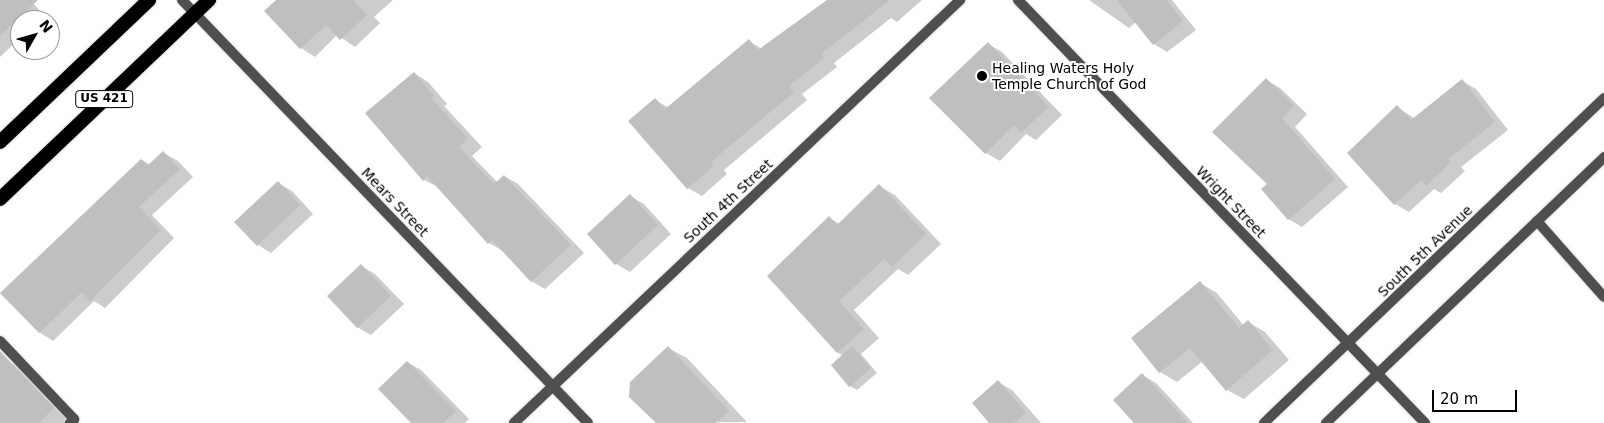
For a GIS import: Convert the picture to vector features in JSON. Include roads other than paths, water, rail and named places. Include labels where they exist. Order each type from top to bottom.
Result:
[{"type":"highway","name":"US 421","points":[[0,142],[149,0]]},
{"type":"highway","name":"US 421","points":[[0,199],[209,0]]},
{"type":"street","name":"Mears Street","points":[[182,0],[588,423]]},
{"type":"street","name":"South 4th Street","points":[[514,423],[960,0]]},
{"type":"street","name":"Wright Street","points":[[1018,0],[1425,423]]},
{"type":"street","name":"South 5th Avenue","points":[[1264,423],[1604,98]]},
{"type":"street","points":[[1326,423],[1604,157]]},
{"type":"street","points":[[1537,221],[1604,296]]},
{"type":"street","points":[[0,341],[74,419],[70,423]]},
{"type":"place","name":"Healing Waters Holy Temple Church of God","points":[[982,76]]}]
